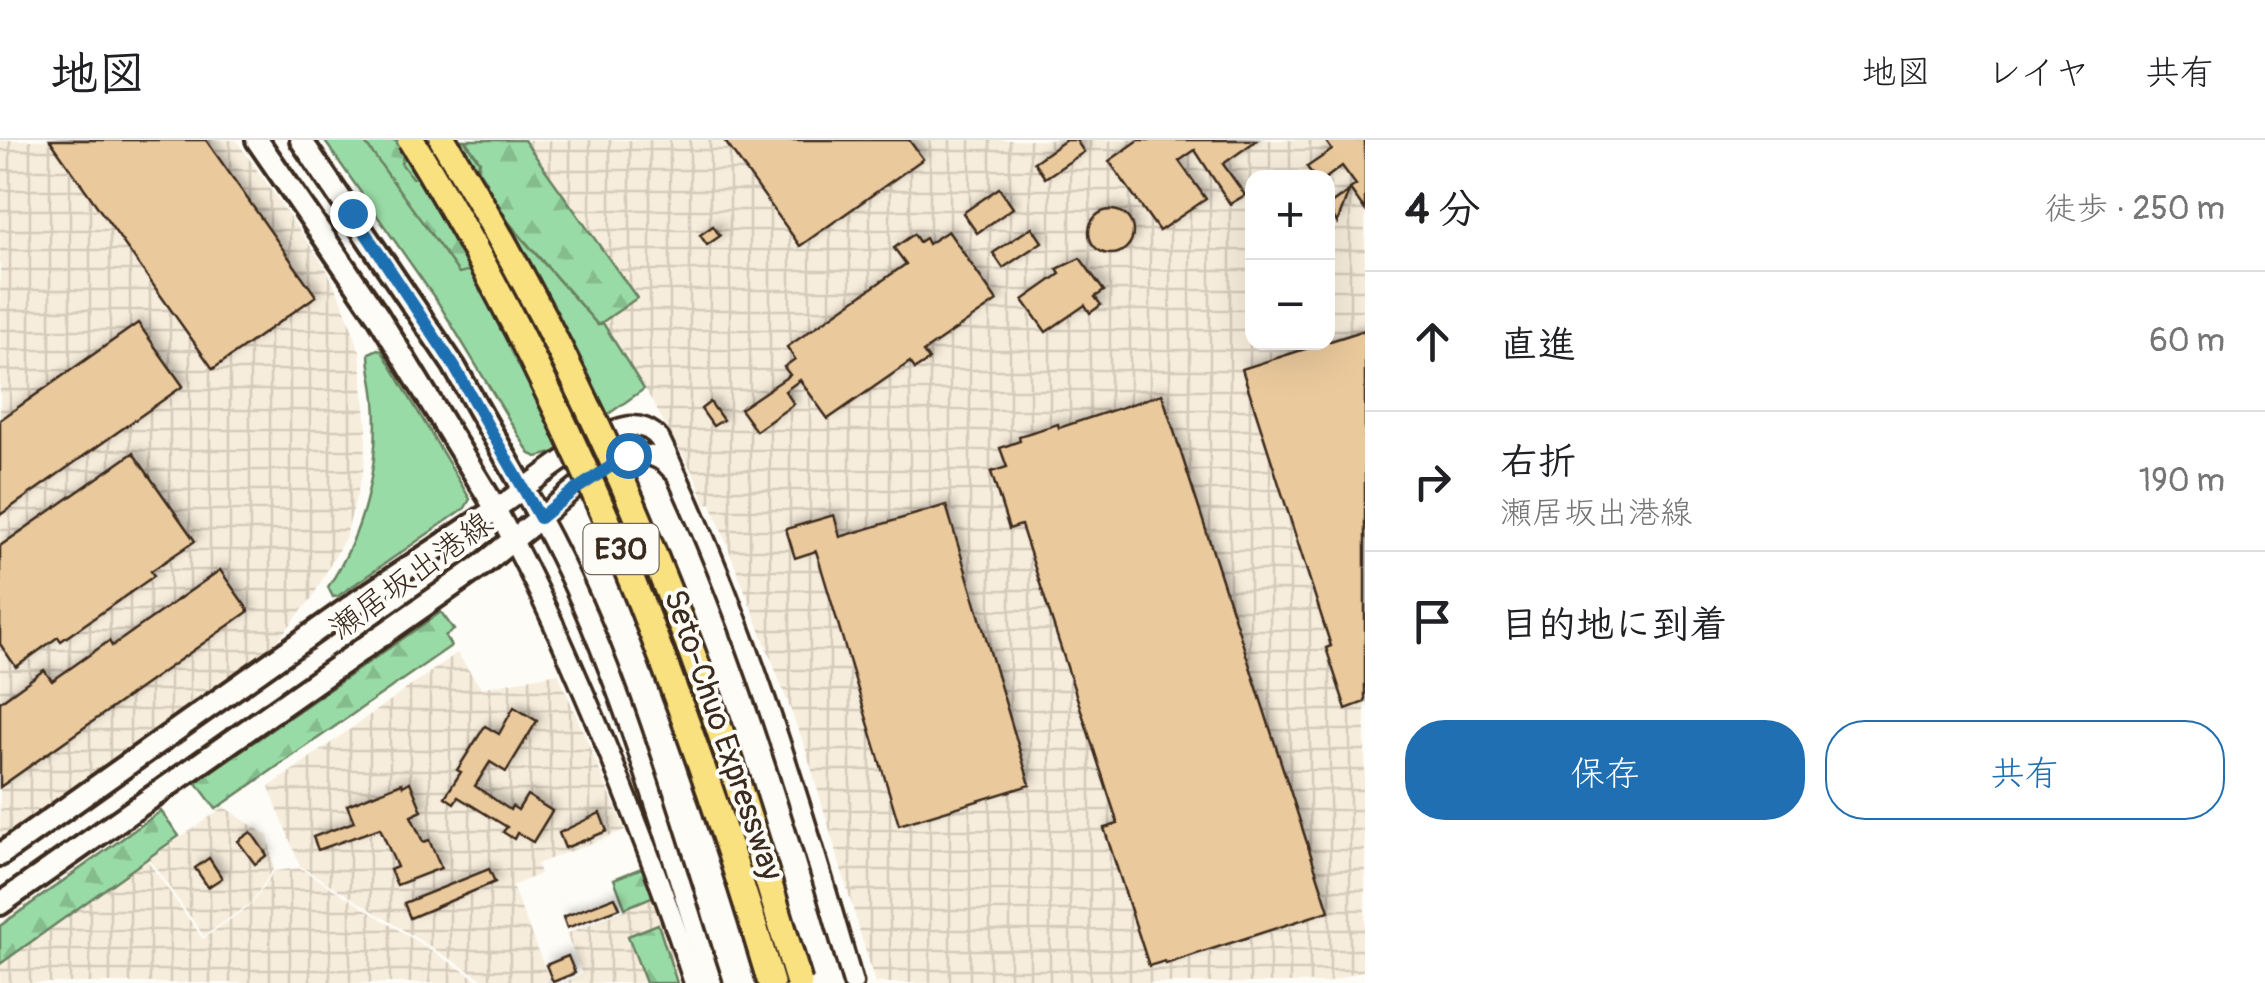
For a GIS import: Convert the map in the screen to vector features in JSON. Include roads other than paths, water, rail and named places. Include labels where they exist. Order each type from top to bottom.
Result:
[{"type":"highway","name":"Seto-Chuo Expressway","points":[[411,140],[503,297],[596,490],[687,718],[771,983]]},
{"type":"highway","name":"Seto-Chuo Expressway","points":[[443,140],[524,280],[662,579],[712,707],[798,983]]},
{"type":"main road","name":"瀬居坂出港線","points":[[0,855],[361,599],[496,509],[378,316],[257,140]]},
{"type":"main road","name":"瀬居坂出港線","points":[[0,904],[540,518],[445,352],[302,140]]},
{"type":"street","points":[[694,983],[625,792],[553,619],[496,509],[596,440],[626,426],[655,433],[719,576],[775,726],[854,983]]},
{"type":"street","points":[[676,474],[650,454],[628,455],[540,518],[602,655],[712,983]]},
{"type":"railway","points":[[431,140],[543,340],[638,549],[719,764],[789,983]]}]
